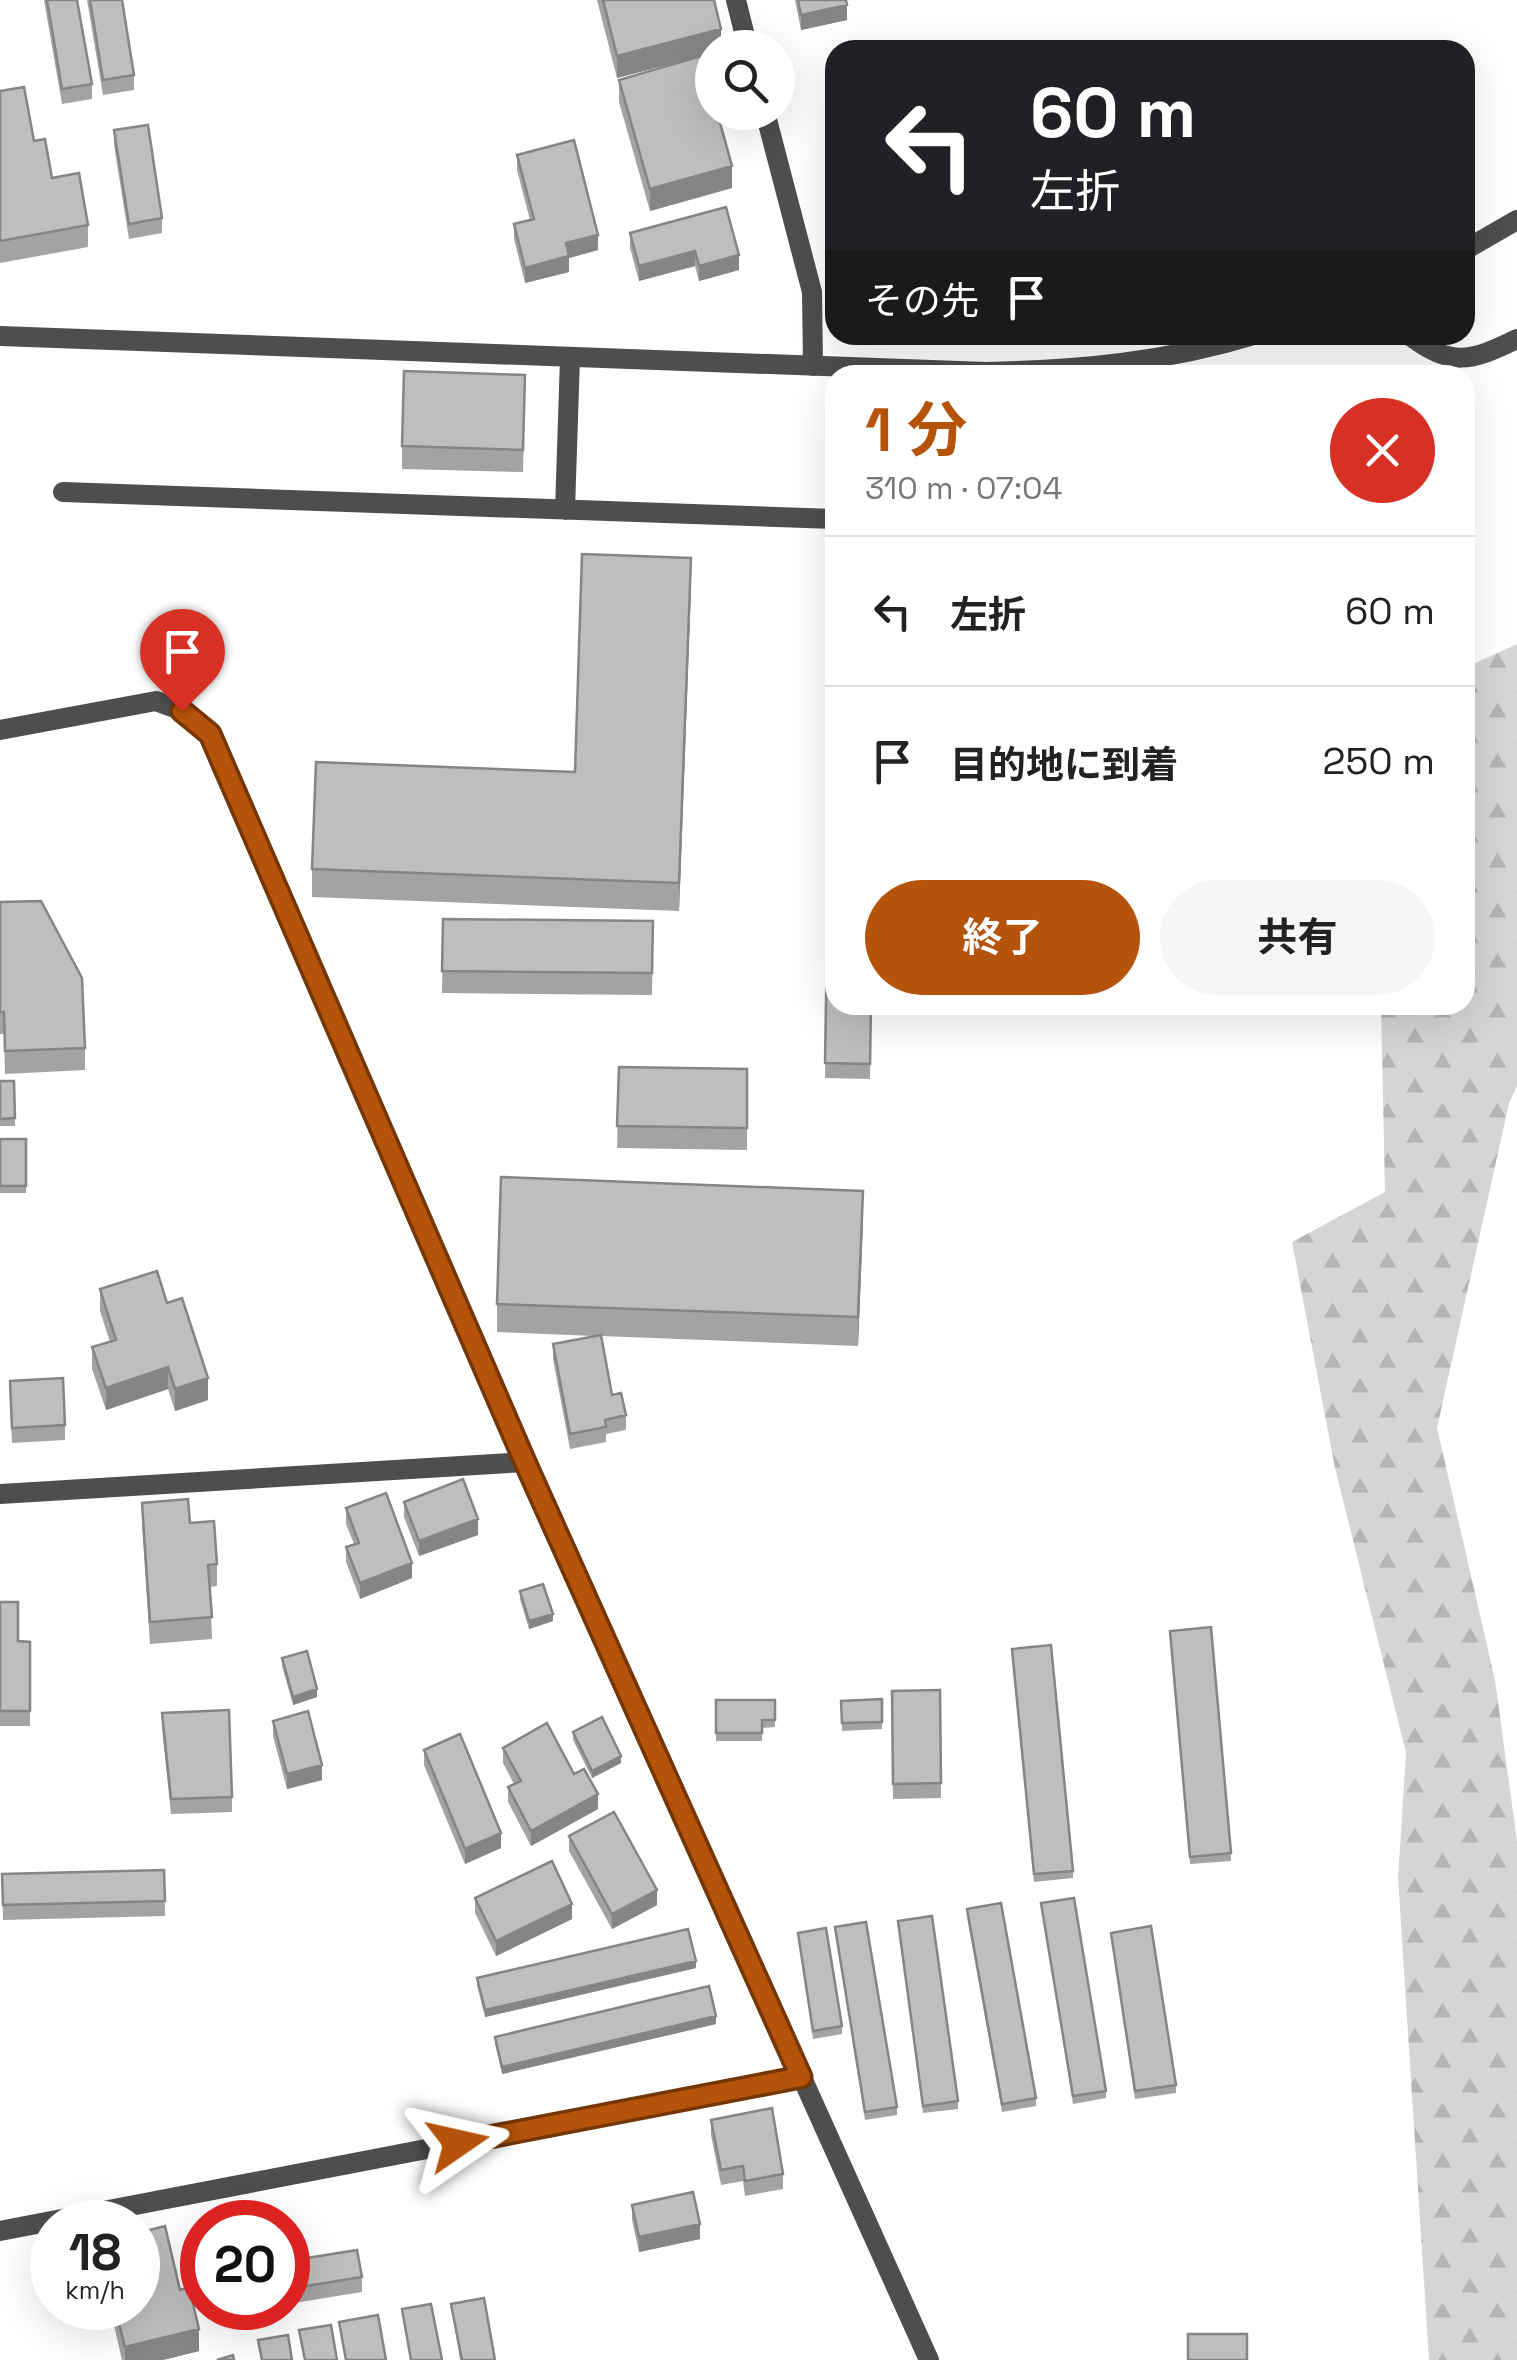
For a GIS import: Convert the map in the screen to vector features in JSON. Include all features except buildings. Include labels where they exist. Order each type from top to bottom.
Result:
[{"type":"street","points":[[736,0],[744,30]]},
{"type":"street","points":[[770,130],[812,292],[813,366]]},
{"type":"street","points":[[1475,244],[1517,220]]},
{"type":"street","points":[[0,336],[825,366]]},
{"type":"street","points":[[1424,345],[1444,358],[1472,357],[1517,339]]},
{"type":"street","points":[[1115,365],[1221,345]]},
{"type":"street","points":[[565,510],[570,358]]},
{"type":"street","points":[[63,492],[825,519]]},
{"type":"street","points":[[0,730],[156,701],[182,711],[210,734],[525,1462],[929,2360]]},
{"type":"street","points":[[0,1494],[525,1462]]},
{"type":"street","points":[[0,2232],[801,2077]]},
{"type":"green space","points":[[1517,644],[1517,1086],[1509,1103],[1437,1428],[1495,1680],[1517,1841],[1517,2360],[1429,2360],[1398,1878],[1406,1753],[1335,1468],[1292,1242],[1385,1192],[1381,1015],[1475,1015],[1475,663]]},
{"type":"route","points":[[182,711],[210,734],[525,1462],[801,2077],[458,2143]]}]
